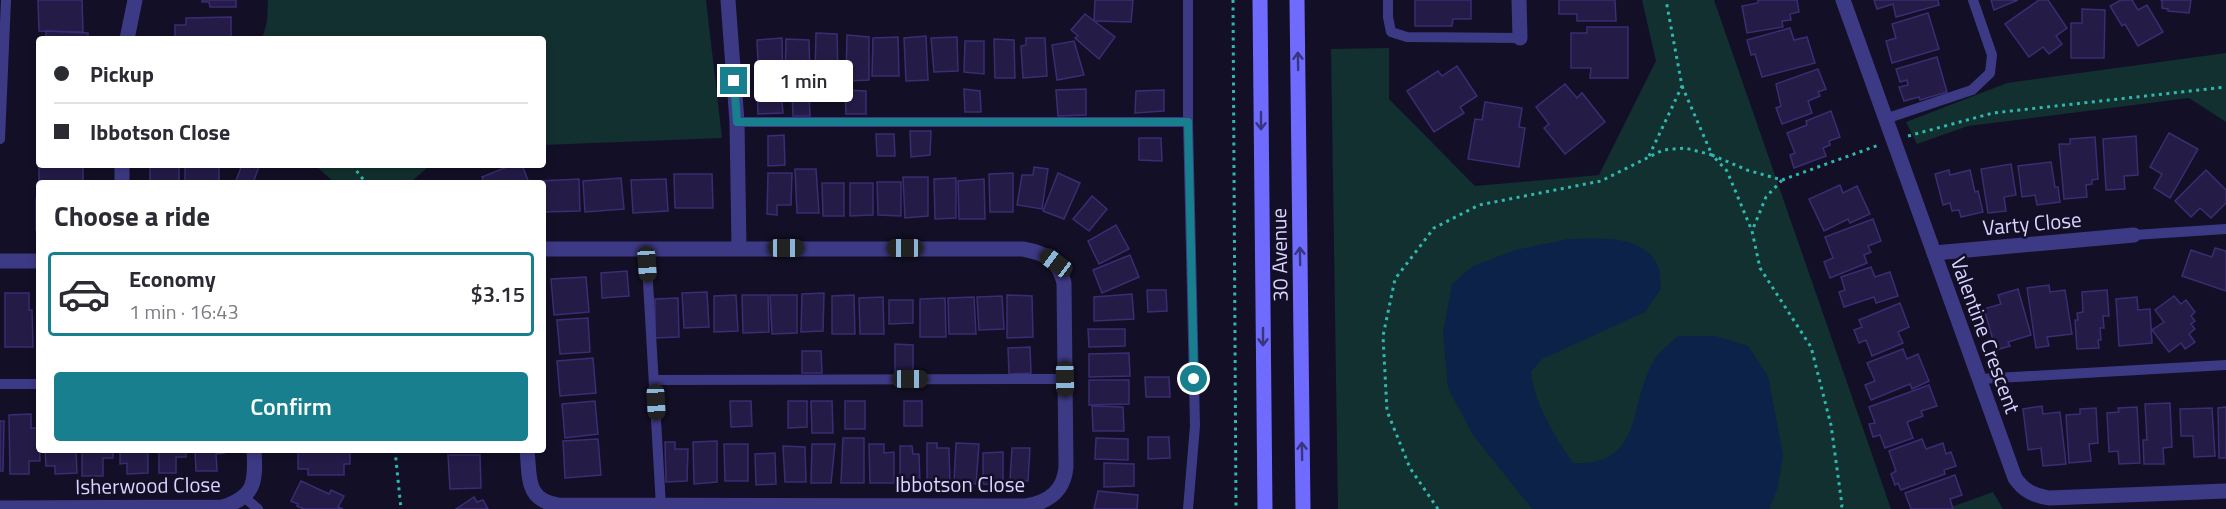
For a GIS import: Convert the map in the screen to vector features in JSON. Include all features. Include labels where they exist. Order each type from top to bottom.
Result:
[{"type":"main road","name":"30 Avenue","points":[[1260,0],[1264,509]]},
{"type":"main road","name":"30 Avenue","points":[[1298,0],[1303,509]]},
{"type":"street","points":[[128,36],[135,0]]},
{"type":"street","points":[[728,0],[737,122],[739,248]]},
{"type":"street","points":[[1519,0],[1520,38]]},
{"type":"street","name":"Valentine Crescent","points":[[1843,0],[2015,478],[2028,492],[2049,498],[2226,491]]},
{"type":"street","name":"Varty Close","points":[[1934,253],[2134,235]]},
{"type":"street","name":"Ibbotson Close","points":[[528,453],[532,490],[540,505],[1037,504],[1055,494],[1065,479],[1064,283],[1056,263],[1036,251],[1023,249],[546,249]]},
{"type":"street","points":[[0,261],[36,261]]},
{"type":"street","name":"Isherwood Close","points":[[0,508],[212,508],[234,503],[244,497],[254,481],[254,453]]},
{"type":"lane","points":[[0,139],[6,0]]},
{"type":"lane","points":[[1188,0],[1188,122],[1196,426],[1188,509]]},
{"type":"lane","points":[[1388,0],[1388,17],[1392,32],[1407,37],[1520,38]]},
{"type":"lane","points":[[1885,119],[1972,90],[1990,73],[1992,55],[1973,0]]},
{"type":"lane","points":[[737,122],[1188,122]]},
{"type":"lane","points":[[2134,235],[2226,229]]},
{"type":"lane","points":[[646,248],[661,506]]},
{"type":"lane","points":[[1979,379],[2226,365]]},
{"type":"lane","points":[[654,380],[1065,379]]},
{"type":"lane","points":[[0,384],[36,384]]},
{"type":"lane","points":[[244,497],[258,509]]},
{"type":"path","points":[[1233,0],[1236,509]]},
{"type":"path","points":[[1666,0],[1682,86],[1712,155],[1727,171],[1752,231],[1760,268],[1811,347],[1831,425],[1842,508]]},
{"type":"path","points":[[1649,156],[1682,86]]},
{"type":"path","points":[[1902,138],[1993,112],[2226,87]]},
{"type":"path","points":[[1752,231],[1766,197],[1782,180],[1885,143]]},
{"type":"path","points":[[1438,509],[1410,468],[1388,411],[1383,336],[1395,279],[1434,228],[1479,205],[1601,181],[1663,150],[1685,148],[1712,155],[1747,170],[1782,180]]},
{"type":"path","points":[[354,168],[364,180]]},
{"type":"path","points":[[395,453],[401,509]]},
{"type":"green space","points":[[268,0],[706,0],[722,138],[546,145],[546,36],[263,36],[267,22]]},
{"type":"green space","points":[[1642,0],[1714,0],[1891,509],[1338,509],[1331,49],[1389,48],[1389,99],[1475,186],[1599,175],[1656,61]]},
{"type":"green space","points":[[2226,53],[2226,122],[2189,98],[1968,126],[1917,144],[1906,122],[2007,83]]},
{"type":"green space","points":[[318,168],[427,168],[413,180],[332,180]]},
{"type":"green space","points":[[1993,492],[2003,509],[1946,509]]},
{"type":"water","points":[[1568,239],[1618,240],[1642,248],[1651,255],[1658,266],[1661,289],[1645,312],[1542,359],[1531,372],[1541,408],[1552,431],[1573,463],[1596,461],[1612,455],[1623,444],[1630,430],[1645,379],[1661,351],[1678,336],[1715,336],[1748,346],[1768,376],[1783,454],[1778,487],[1769,509],[1532,509],[1473,435],[1448,388],[1443,332],[1452,284],[1473,266],[1515,250]]},
{"type":"building","points":[[38,0],[82,0],[83,32],[39,31]]},
{"type":"building","points":[[202,0],[236,0],[236,7],[210,7],[209,2],[202,2]]},
{"type":"building","points":[[1095,0],[1133,0],[1131,22],[1094,21]]},
{"type":"building","points":[[1415,0],[1471,0],[1471,19],[1453,19],[1452,26],[1415,26]]},
{"type":"building","points":[[1559,0],[1615,0],[1616,21],[1577,21],[1577,14],[1559,14]]},
{"type":"building","points":[[1758,0],[1797,0],[1799,12],[1790,14],[1791,20],[1782,21],[1783,27],[1747,33],[1742,6],[1758,3]]},
{"type":"building","points":[[1874,0],[1938,0],[1939,5],[1896,17],[1893,4],[1877,9]]},
{"type":"building","points":[[1991,0],[2018,0],[1994,10]]},
{"type":"building","points":[[2039,0],[2048,0],[2067,28],[2056,36],[2062,44],[2049,54],[2043,47],[2029,57],[2005,24]]},
{"type":"building","points":[[2121,0],[2132,0],[2138,10],[2147,5],[2163,32],[2138,46],[2125,24],[2122,26],[2110,6]]},
{"type":"building","points":[[2162,0],[2191,0],[2189,13],[2168,11],[2162,8]]},
{"type":"building","points":[[2082,9],[2105,10],[2104,58],[2071,58],[2071,23],[2082,23]]},
{"type":"building","points":[[1928,13],[1939,49],[1892,63],[1886,41],[1896,38],[1892,24]]},
{"type":"building","points":[[1085,14],[1115,37],[1099,59],[1075,38],[1078,36],[1071,30]]},
{"type":"building","points":[[231,17],[231,36],[175,36],[175,25],[186,25],[186,18]]},
{"type":"building","points":[[1587,27],[1628,27],[1628,78],[1590,78],[1591,68],[1571,68],[1571,33],[1587,33]]},
{"type":"building","points":[[1790,28],[1794,40],[1807,37],[1815,63],[1762,77],[1755,54],[1751,55],[1747,40]]},
{"type":"building","points":[[46,31],[88,33],[88,36],[46,36]]},
{"type":"building","points":[[816,33],[837,34],[838,73],[815,73]]},
{"type":"building","points":[[847,35],[869,37],[869,80],[846,81]]},
{"type":"building","points":[[926,36],[928,80],[906,81],[904,38]]},
{"type":"building","points":[[898,37],[899,76],[872,76],[873,38]]},
{"type":"building","points":[[957,37],[958,71],[934,72],[931,38]]},
{"type":"building","points":[[782,38],[783,84],[759,85],[757,40]]},
{"type":"building","points":[[1026,38],[1045,38],[1047,76],[1023,78],[1021,46],[1026,45]]},
{"type":"building","points":[[786,39],[809,40],[810,78],[785,80]]},
{"type":"building","points":[[994,39],[1014,40],[1015,78],[995,78]]},
{"type":"building","points":[[965,41],[984,41],[984,74],[964,72]]},
{"type":"building","points":[[1074,41],[1084,75],[1057,80],[1052,45]]},
{"type":"building","points":[[1937,57],[1947,92],[1920,100],[1919,97],[1904,101],[1899,87],[1908,85],[1907,80],[1900,82],[1896,69]]},
{"type":"building","points":[[1457,66],[1477,96],[1460,107],[1464,113],[1434,132],[1407,91],[1438,71],[1442,76]]},
{"type":"building","points":[[1818,69],[1826,89],[1818,92],[1820,96],[1808,101],[1812,113],[1782,124],[1776,108],[1781,106],[1776,84]]},
{"type":"building","points":[[1565,84],[1577,98],[1582,93],[1605,122],[1565,154],[1544,128],[1549,124],[1536,107]]},
{"type":"building","points":[[964,89],[980,91],[981,112],[965,112]]},
{"type":"building","points":[[1086,89],[1086,115],[1058,116],[1056,90]]},
{"type":"building","points":[[781,90],[783,113],[758,114],[757,91]]},
{"type":"building","points":[[845,90],[866,91],[866,114],[846,114]]},
{"type":"building","points":[[1164,90],[1164,111],[1135,113],[1136,91]]},
{"type":"building","points":[[792,92],[809,92],[810,116],[793,116]]},
{"type":"building","points":[[1485,102],[1522,108],[1519,127],[1525,128],[1519,167],[1468,159],[1475,119],[1482,120]]},
{"type":"building","points":[[1831,111],[1840,137],[1829,141],[1830,145],[1823,148],[1826,156],[1794,168],[1790,155],[1795,153],[1787,133],[1807,125],[1806,121]]},
{"type":"building","points":[[910,131],[931,131],[930,155],[911,157]]},
{"type":"building","points":[[2169,133],[2198,149],[2170,198],[2154,188],[2162,174],[2150,167]]},
{"type":"building","points":[[876,134],[894,134],[895,156],[877,156]]},
{"type":"building","points":[[784,135],[785,165],[768,166],[768,136]]},
{"type":"building","points":[[2136,136],[2138,175],[2124,176],[2125,189],[2106,190],[2103,139]]},
{"type":"building","points":[[2095,137],[2098,179],[2086,185],[2087,197],[2064,199],[2059,144],[2070,144],[2070,139]]},
{"type":"building","points":[[1139,138],[1161,138],[1162,161],[1139,160]]},
{"type":"building","points":[[2051,162],[2060,202],[2037,205],[2035,195],[2022,197],[2018,166]]},
{"type":"building","points":[[2011,164],[2016,195],[2004,197],[2006,211],[1988,213],[1981,169]]},
{"type":"building","points":[[1034,167],[1048,169],[1042,209],[1017,205],[1022,175],[1033,175]]},
{"type":"building","points":[[39,168],[83,168],[83,180],[39,180]]},
{"type":"building","points":[[150,168],[179,168],[179,180],[150,180]]},
{"type":"building","points":[[185,168],[219,168],[219,180],[185,180]]},
{"type":"building","points":[[241,168],[259,168],[254,180],[236,180]]},
{"type":"building","points":[[504,168],[523,168],[528,180],[483,180],[482,177]]},
{"type":"building","points":[[795,169],[816,169],[819,213],[797,213]]},
{"type":"building","points":[[1949,170],[1950,175],[1970,170],[1983,212],[1961,217],[1959,210],[1952,211],[1950,203],[1943,205],[1935,174]]},
{"type":"building","points":[[2206,170],[2226,190],[2226,203],[2211,218],[2200,208],[2191,217],[2175,201]]},
{"type":"building","points":[[768,173],[792,173],[791,205],[777,205],[777,215],[767,214]]},
{"type":"building","points":[[1013,173],[1013,212],[990,212],[989,174]]},
{"type":"building","points":[[1058,173],[1080,183],[1064,219],[1043,211]]},
{"type":"building","points":[[674,174],[712,174],[713,208],[675,208]]},
{"type":"building","points":[[903,177],[928,177],[928,216],[905,218]]},
{"type":"building","points":[[621,178],[624,209],[585,212],[583,181]]},
{"type":"building","points":[[956,178],[956,218],[935,219],[934,179]]},
{"type":"building","points":[[579,179],[580,211],[546,212],[546,181]]},
{"type":"building","points":[[666,179],[668,211],[633,213],[631,180]]},
{"type":"building","points":[[984,179],[985,219],[959,219],[958,181]]},
{"type":"building","points":[[877,182],[901,182],[901,216],[878,215]]},
{"type":"building","points":[[822,183],[844,183],[844,216],[823,216]]},
{"type":"building","points":[[850,183],[873,183],[873,215],[850,216]]},
{"type":"building","points":[[1840,185],[1843,193],[1857,186],[1870,214],[1850,223],[1848,219],[1824,231],[1809,199]]},
{"type":"building","points":[[1092,196],[1107,209],[1089,231],[1073,219]]},
{"type":"building","points":[[1873,219],[1881,241],[1868,246],[1871,252],[1864,255],[1867,263],[1830,278],[1824,262],[1833,258],[1825,237]]},
{"type":"building","points":[[1116,225],[1129,249],[1099,264],[1088,241]]},
{"type":"building","points":[[2215,248],[2226,251],[2226,291],[2182,276],[2191,250],[2212,257]]},
{"type":"building","points":[[1130,255],[1139,277],[1102,293],[1093,270]]},
{"type":"building","points":[[1871,267],[1875,277],[1890,272],[1898,296],[1876,303],[1874,297],[1844,307],[1839,292],[1845,290],[1841,277]]},
{"type":"building","points":[[627,271],[629,296],[602,298],[601,273]]},
{"type":"building","points":[[586,277],[589,312],[554,315],[551,279]]},
{"type":"building","points":[[2049,285],[2050,292],[2065,290],[2072,334],[2047,337],[2049,346],[2036,348],[2027,288]]},
{"type":"building","points":[[2018,289],[2031,335],[2008,342],[2010,346],[1996,350],[1984,309],[2001,304],[1998,295]]},
{"type":"building","points":[[1147,290],[1166,290],[1167,311],[1148,312]]},
{"type":"building","points":[[2107,290],[2109,316],[2103,316],[2104,328],[2100,328],[2099,348],[2077,349],[2075,320],[2078,320],[2077,313],[2083,312],[2082,292]]},
{"type":"building","points":[[707,292],[709,327],[684,328],[682,293]]},
{"type":"building","points":[[5,293],[29,293],[33,347],[5,347]]},
{"type":"building","points":[[824,293],[823,331],[801,332],[802,294]]},
{"type":"building","points":[[1132,294],[1134,319],[1094,321],[1094,297]]},
{"type":"building","points":[[736,295],[738,331],[714,332],[714,296]]},
{"type":"building","points":[[742,295],[768,295],[769,332],[743,333]]},
{"type":"building","points":[[770,295],[797,295],[797,333],[772,334]]},
{"type":"building","points":[[854,295],[855,334],[832,334],[832,296]]},
{"type":"building","points":[[1007,295],[1032,296],[1033,337],[1007,338]]},
{"type":"building","points":[[1002,296],[1004,329],[979,330],[977,297]]},
{"type":"building","points":[[2174,296],[2181,304],[2186,300],[2195,312],[2191,316],[2195,321],[2191,324],[2195,329],[2189,334],[2195,342],[2185,349],[2181,343],[2169,352],[2152,330],[2164,322],[2155,310]]},
{"type":"building","points":[[883,297],[884,334],[860,334],[859,298]]},
{"type":"building","points":[[974,297],[976,334],[949,334],[948,298]]},
{"type":"building","points":[[2137,297],[2138,310],[2150,309],[2152,343],[2119,346],[2116,299]]},
{"type":"building","points":[[678,298],[679,337],[655,338],[655,299]]},
{"type":"building","points":[[945,298],[946,337],[920,337],[920,299]]},
{"type":"building","points":[[889,300],[913,300],[913,323],[889,324]]},
{"type":"building","points":[[1900,303],[1909,327],[1898,332],[1903,343],[1872,356],[1866,340],[1859,343],[1854,330],[1862,327],[1859,320]]},
{"type":"building","points":[[588,318],[590,352],[560,354],[557,320]]},
{"type":"building","points":[[1088,329],[1125,329],[1125,346],[1089,347]]},
{"type":"building","points":[[895,344],[913,345],[913,374],[895,374]]},
{"type":"building","points":[[1030,347],[1031,373],[1009,374],[1008,348]]},
{"type":"building","points":[[1903,349],[1907,359],[1918,354],[1929,381],[1912,389],[1910,384],[1871,400],[1865,385],[1875,381],[1867,363]]},
{"type":"building","points":[[802,351],[821,351],[822,373],[802,373]]},
{"type":"building","points":[[1129,353],[1130,376],[1089,377],[1089,354]]},
{"type":"building","points":[[593,358],[596,393],[560,396],[557,361]]},
{"type":"building","points":[[1145,377],[1169,377],[1170,397],[1146,397]]},
{"type":"building","points":[[1089,380],[1129,380],[1129,404],[1089,405]]},
{"type":"building","points":[[1929,385],[1937,406],[1921,411],[1923,416],[1907,422],[1913,438],[1885,448],[1880,435],[1873,437],[1869,424],[1875,423],[1869,407]]},
{"type":"building","points":[[595,401],[598,434],[565,438],[562,404]]},
{"type":"building","points":[[730,401],[751,401],[752,426],[731,427]]},
{"type":"building","points":[[788,401],[807,401],[807,427],[788,428]]},
{"type":"building","points":[[811,401],[832,401],[833,433],[812,433]]},
{"type":"building","points":[[845,401],[865,401],[865,429],[845,429]]},
{"type":"building","points":[[904,401],[922,401],[922,426],[904,426]]},
{"type":"building","points":[[2170,403],[2172,447],[2163,448],[2164,464],[2144,464],[2143,440],[2147,440],[2145,404]]},
{"type":"building","points":[[1092,406],[1123,407],[1124,431],[1093,431]]},
{"type":"building","points":[[2042,406],[2043,414],[2060,412],[2066,464],[2043,466],[2041,448],[2028,450],[2023,409]]},
{"type":"building","points":[[2137,407],[2140,463],[2119,464],[2118,451],[2109,452],[2107,413],[2119,412],[2118,408]]},
{"type":"building","points":[[2226,407],[2226,458],[2219,458],[2218,408]]},
{"type":"building","points":[[2096,408],[2098,443],[2089,444],[2091,461],[2069,463],[2066,415],[2080,414],[2080,409]]},
{"type":"building","points":[[2212,408],[2215,456],[2194,457],[2193,436],[2181,436],[2180,409]]},
{"type":"building","points":[[31,414],[31,428],[36,428],[36,453],[40,453],[40,461],[29,461],[29,474],[10,474],[9,415]]},
{"type":"building","points":[[0,421],[4,421],[3,471],[0,471]]},
{"type":"building","points":[[1148,437],[1169,437],[1170,458],[1148,459]]},
{"type":"building","points":[[843,438],[864,438],[864,483],[841,483]]},
{"type":"building","points":[[1096,438],[1128,439],[1128,460],[1095,459]]},
{"type":"building","points":[[598,439],[601,475],[565,478],[563,441]]},
{"type":"building","points":[[1922,439],[1926,449],[1943,443],[1946,454],[1951,452],[1956,466],[1944,470],[1945,474],[1901,490],[1898,483],[1895,485],[1891,474],[1896,471],[1889,451]]},
{"type":"building","points":[[717,441],[717,482],[694,484],[693,442]]},
{"type":"building","points":[[665,442],[675,442],[675,449],[688,449],[687,481],[666,482]]},
{"type":"building","points":[[927,443],[937,443],[937,448],[949,448],[950,483],[927,483]]},
{"type":"building","points":[[956,443],[979,444],[976,484],[954,482]]},
{"type":"building","points":[[724,444],[748,444],[748,481],[725,481]]},
{"type":"building","points":[[812,444],[835,444],[831,483],[811,483]]},
{"type":"building","points":[[869,444],[884,444],[884,453],[894,452],[894,483],[870,483]]},
{"type":"building","points":[[783,446],[805,447],[806,482],[785,482]]},
{"type":"building","points":[[900,446],[912,446],[913,454],[919,454],[920,483],[900,483]]},
{"type":"building","points":[[1012,448],[1030,448],[1028,481],[1010,480]]},
{"type":"building","points":[[1003,452],[1003,485],[983,484],[983,453]]},
{"type":"building","points":[[45,453],[76,453],[77,473],[55,474],[55,466],[46,466]]},
{"type":"building","points":[[82,453],[113,453],[113,458],[103,458],[103,476],[82,476]]},
{"type":"building","points":[[120,453],[148,453],[148,473],[127,474],[127,463],[120,464]]},
{"type":"building","points":[[159,453],[186,453],[186,457],[176,457],[176,473],[159,473]]},
{"type":"building","points":[[195,453],[224,453],[216,454],[217,471],[196,471]]},
{"type":"building","points":[[298,453],[350,453],[350,464],[344,464],[344,475],[308,475],[308,469],[298,469]]},
{"type":"building","points":[[775,453],[776,484],[756,485],[755,454]]},
{"type":"building","points":[[448,455],[480,455],[481,488],[450,489]]},
{"type":"building","points":[[1104,463],[1134,464],[1134,486],[1104,487]]},
{"type":"building","points":[[1955,475],[1962,495],[1950,499],[1953,509],[1911,509],[1905,493]]},
{"type":"building","points":[[301,481],[329,494],[331,490],[344,496],[338,507],[343,509],[304,509],[297,506],[298,504],[291,501]]},
{"type":"building","points":[[1098,491],[1138,495],[1137,509],[1094,509]]},
{"type":"building","points":[[474,497],[477,502],[483,500],[488,509],[456,509]]},
{"type":"route","points":[[734,81],[737,122],[1188,122],[1194,379]]}]
